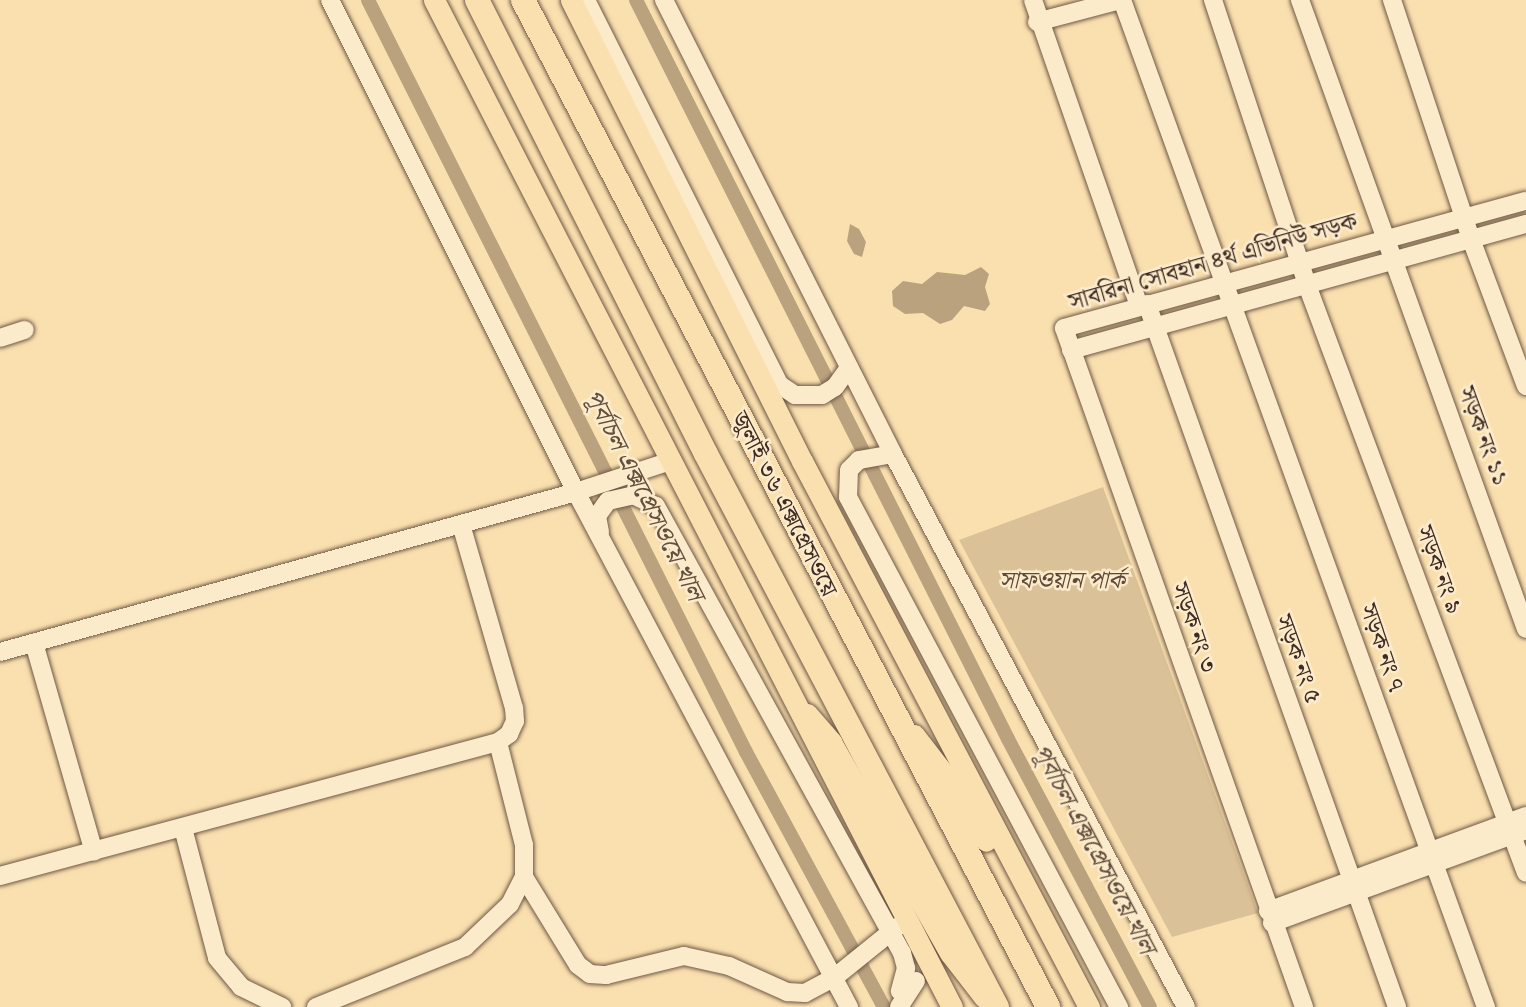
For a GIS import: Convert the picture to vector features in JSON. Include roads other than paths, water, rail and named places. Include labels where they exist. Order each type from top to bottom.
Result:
[{"type":"highway","name":"জুলাই ৩৬ এক্সপ্রেসওয়ে","points":[[477,0],[706,454],[994,1007]]},
{"type":"highway","name":"জুলাই ৩৬ এক্সপ্রেসওয়ে","points":[[523,0],[886,701],[1048,1007]]},
{"type":"main road","points":[[434,0],[789,698],[952,1007]]},
{"type":"main road","points":[[571,0],[802,461],[1089,1007]]},
{"type":"main road","points":[[789,698],[831,742],[950,953],[994,1007]]},
{"type":"main road","points":[[886,701],[958,792],[1020,900],[1063,957]]},
{"type":"street","points":[[330,0],[585,489],[601,538],[849,1007]]},
{"type":"street","points":[[586,0],[780,384],[795,395],[822,394],[835,387],[849,368]]},
{"type":"street","points":[[664,0],[892,454],[1186,1007]]},
{"type":"street","points":[[1037,22],[1121,0]]},
{"type":"street","name":"সড়ক নং ৭","points":[[1121,0],[1227,283],[1430,858],[1486,1007]]},
{"type":"street","name":"সড়ক নং ৯","points":[[1213,0],[1307,285],[1515,829],[1526,873]]},
{"type":"street","name":"সড়ক নং ১১","points":[[1300,0],[1526,629]]},
{"type":"street","points":[[1391,0],[1471,239],[1526,386]]},
{"type":"street","name":"সড়ক নং ৫","points":[[1037,1],[1037,22],[1153,327],[1398,1007]]},
{"type":"street","name":"সাবরিনা সোবহান ৪র্থ এভিনিউ সড়ক","points":[[1526,201],[1064,328],[1070,350],[1526,224]]},
{"type":"street","points":[[0,338],[24,330]]},
{"type":"street","name":"সড়ক নং ৩","points":[[1070,350],[1304,1007]]},
{"type":"street","points":[[892,454],[859,460],[849,470],[848,497],[1119,1007]]},
{"type":"street","points":[[0,652],[585,489],[668,462]]},
{"type":"street","points":[[601,538],[597,516],[608,501],[621,495],[644,497],[665,522],[902,953],[906,968],[905,993]]},
{"type":"street","points":[[0,876],[498,742],[512,727],[514,708],[461,524]]},
{"type":"street","points":[[34,643],[94,852]]},
{"type":"street","points":[[498,742],[524,845],[524,877],[578,965],[590,974],[606,975],[684,956],[729,966],[787,992],[805,993],[835,977],[906,920]]},
{"type":"street","points":[[1270,917],[1515,829],[1526,816]]},
{"type":"street","points":[[183,828],[216,958],[240,987],[282,1007]]},
{"type":"street","points":[[316,1007],[338,1002],[465,947],[500,916],[524,877]]},
{"type":"street","points":[[905,993],[918,944]]},
{"type":"waterway","name":"পূর্বাচল এক্সপ্রেসওয়ে খাল","points":[[368,0],[746,752],[884,1007]]},
{"type":"waterway","name":"পূর্বাচল এক্সপ্রেসওয়ে খাল","points":[[636,0],[1008,739],[1150,1007]]},
{"type":"park label","name":"সাফওয়ান পার্ক","points":[[1062,581]]}]
